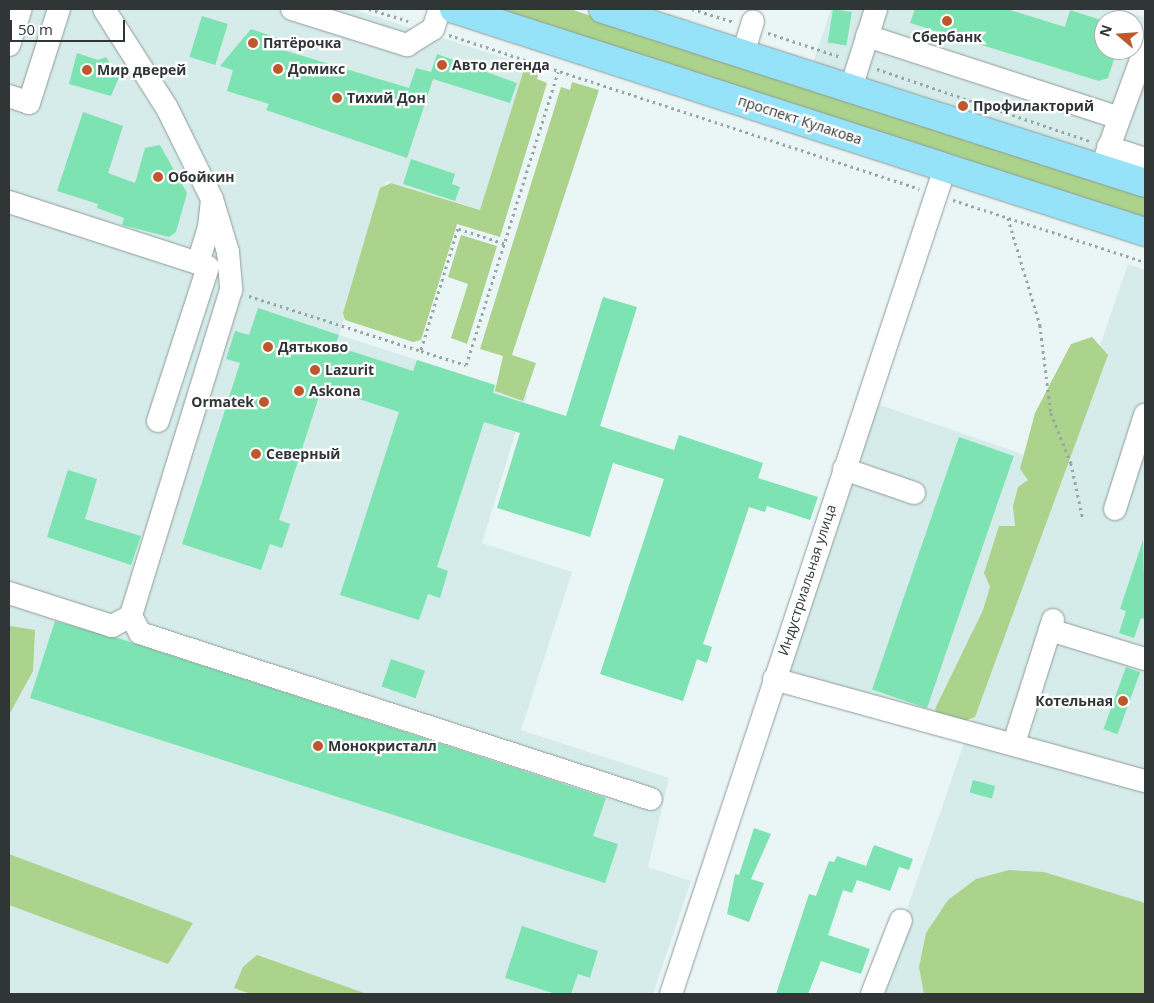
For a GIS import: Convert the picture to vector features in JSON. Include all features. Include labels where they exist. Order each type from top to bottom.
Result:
[{"type":"main road","name":"проспект Кулакова","points":[[454,9],[1145,232]]},
{"type":"main road","points":[[610,10],[851,88],[1104,158],[1145,183]]},
{"type":"street","points":[[9,45],[21,9]]},
{"type":"street","points":[[9,96],[29,103],[59,9]]},
{"type":"street","points":[[104,9],[167,108],[212,199],[231,283],[131,616],[140,633],[650,799]]},
{"type":"street","points":[[292,9],[407,45],[436,19]]},
{"type":"street","points":[[851,88],[876,9]]},
{"type":"street","points":[[743,54],[752,24]]},
{"type":"street","points":[[867,36],[1119,118]]},
{"type":"street","points":[[1145,49],[1104,158],[1145,159]]},
{"type":"street","name":"Индустриальная улица","points":[[671,994],[945,168]]},
{"type":"street","points":[[158,421],[203,265],[212,199]]},
{"type":"street","points":[[9,202],[203,265],[231,283]]},
{"type":"street","points":[[1115,509],[1145,415]]},
{"type":"street","points":[[844,469],[914,493]]},
{"type":"street","points":[[9,593],[112,626],[131,616]]},
{"type":"street","points":[[1014,743],[1052,625],[1145,659]]},
{"type":"street","points":[[774,679],[1014,743],[1145,781]]},
{"type":"street","points":[[872,994],[901,920]]},
{"type":"path","points":[[369,9],[436,19],[558,72],[1145,262]]},
{"type":"path","points":[[692,9],[752,24],[859,63],[1104,158]]},
{"type":"path","points":[[231,283],[421,351],[466,365],[558,72]]},
{"type":"path","points":[[1008,218],[1040,325],[1052,413],[1072,463],[1082,519]]},
{"type":"path","points":[[421,351],[458,229],[504,244]]},
{"type":"shaded area","points":[[9,9],[352,9],[526,65],[481,210],[386,181],[339,335],[527,395],[482,543],[572,572],[521,730],[669,778],[648,867],[691,881],[653,994],[9,994]]},
{"type":"shaded area","points":[[831,9],[1125,10],[1094,10],[1094,60],[1133,60],[1096,149],[1090,153],[811,69]]},
{"type":"shaded area","points":[[1145,76],[1145,172],[1114,162]]},
{"type":"shaded area","points":[[1128,264],[1145,270],[1145,994],[878,994]]},
{"type":"shaded area","points":[[874,403],[1039,460],[946,732],[780,675]]},
{"type":"green space","points":[[499,9],[570,9],[1145,196],[1145,218]]},
{"type":"green space","points":[[525,66],[539,71],[537,79],[547,83],[500,237],[457,224],[421,340],[413,342],[345,320],[343,313],[380,188],[391,183],[480,210]]},
{"type":"green space","points":[[572,82],[599,90],[512,355],[536,363],[523,401],[495,391],[503,356],[480,349],[561,87],[570,90]]},
{"type":"green space","points":[[461,235],[497,246],[467,344],[451,338],[468,284],[448,277]]},
{"type":"green space","points":[[1092,337],[1108,355],[975,717],[955,725],[939,720],[935,709],[983,610],[990,587],[984,573],[999,526],[1015,526],[1013,506],[1018,487],[1028,480],[1020,469],[1035,413],[1071,344]]},
{"type":"green space","points":[[10,626],[35,630],[33,671],[9,715]]},
{"type":"green space","points":[[9,854],[193,923],[168,964],[9,905]]},
{"type":"green space","points":[[1009,870],[1044,872],[1145,903],[1145,994],[924,994],[919,967],[926,933],[948,900],[976,879]]},
{"type":"green space","points":[[257,955],[367,994],[251,994],[234,988],[243,967]]},
{"type":"building","points":[[833,9],[852,12],[846,46],[828,43]]},
{"type":"building","points":[[915,9],[1007,9],[1065,27],[1070,10],[1094,18],[1094,60],[1114,60],[1108,78],[1099,81],[910,23]]},
{"type":"building","points":[[202,16],[228,24],[215,65],[189,57]]},
{"type":"building","name":"Тихий Дон","points":[[251,29],[281,39],[283,50],[409,88],[416,68],[431,72],[437,54],[517,83],[510,103],[433,79],[407,158],[266,110],[269,104],[227,91],[233,70],[220,66]]},
{"type":"building","points":[[77,53],[98,60],[106,57],[119,77],[111,96],[69,84]]},
{"type":"building","points":[[83,112],[123,126],[108,173],[135,183],[145,148],[160,145],[187,193],[176,232],[169,237],[122,225],[124,218],[97,208],[98,204],[57,191]]},
{"type":"building","points":[[411,159],[455,174],[452,184],[460,187],[455,201],[403,184]]},
{"type":"building","points":[[603,297],[637,307],[600,426],[674,450],[679,435],[763,463],[758,478],[818,497],[810,520],[767,506],[765,512],[749,507],[703,644],[712,647],[707,663],[697,659],[683,701],[600,674],[664,479],[613,463],[590,537],[497,508],[520,433],[484,422],[437,567],[448,571],[440,598],[428,594],[419,620],[340,595],[399,412],[322,387],[279,520],[290,524],[282,548],[270,544],[261,570],[182,544],[240,363],[226,359],[235,331],[249,335],[258,308],[339,335],[335,346],[413,371],[417,360],[495,385],[493,393],[566,416]]},
{"type":"building","points":[[959,437],[1014,456],[927,708],[872,689]]},
{"type":"building","points":[[68,470],[97,479],[85,519],[141,536],[131,565],[47,537]]},
{"type":"building","points":[[1143,540],[1145,619],[1141,618],[1134,638],[1119,633],[1126,611],[1120,609]]},
{"type":"building","name":"Монокристалл","points":[[55,621],[118,638],[606,798],[593,836],[618,844],[605,883],[30,698]]},
{"type":"building","points":[[391,659],[425,671],[416,698],[382,686]]},
{"type":"building","name":"Котельная","points":[[1126,667],[1140,672],[1118,734],[1103,729]]},
{"type":"building","points":[[973,780],[995,786],[992,799],[970,793]]},
{"type":"building","points":[[754,828],[771,834],[751,879],[764,883],[749,922],[727,914],[735,874],[739,875]]},
{"type":"building","points":[[874,845],[913,859],[909,870],[899,867],[890,891],[857,880],[852,893],[843,890],[828,935],[870,949],[861,974],[821,961],[808,994],[776,994],[809,894],[816,896],[829,861],[834,862],[837,856],[866,866]]},
{"type":"building","points":[[522,926],[598,951],[590,978],[578,974],[571,994],[556,994],[505,978]]},
{"type":"place","name":"Сбербанк","points":[[947,21]]},
{"type":"place","name":"Пятёрочка","points":[[253,43]]},
{"type":"place","name":"Авто легенда","points":[[442,65]]},
{"type":"place","name":"Домикс","points":[[278,69]]},
{"type":"place","name":"Мир дверей","points":[[87,70]]},
{"type":"place","name":"Тихий Дон","points":[[337,98]]},
{"type":"place","name":"Профилакторий","points":[[963,106]]},
{"type":"place","name":"Обойкин","points":[[158,177]]},
{"type":"place","name":"Дятьково","points":[[268,347]]},
{"type":"place","name":"Lazurit","points":[[315,370]]},
{"type":"place","name":"Askona","points":[[299,391]]},
{"type":"place","name":"Ormatek","points":[[264,402]]},
{"type":"place","name":"Северный","points":[[256,454]]},
{"type":"place","name":"Котельная","points":[[1123,701]]},
{"type":"place","name":"Монокристалл","points":[[318,746]]}]
